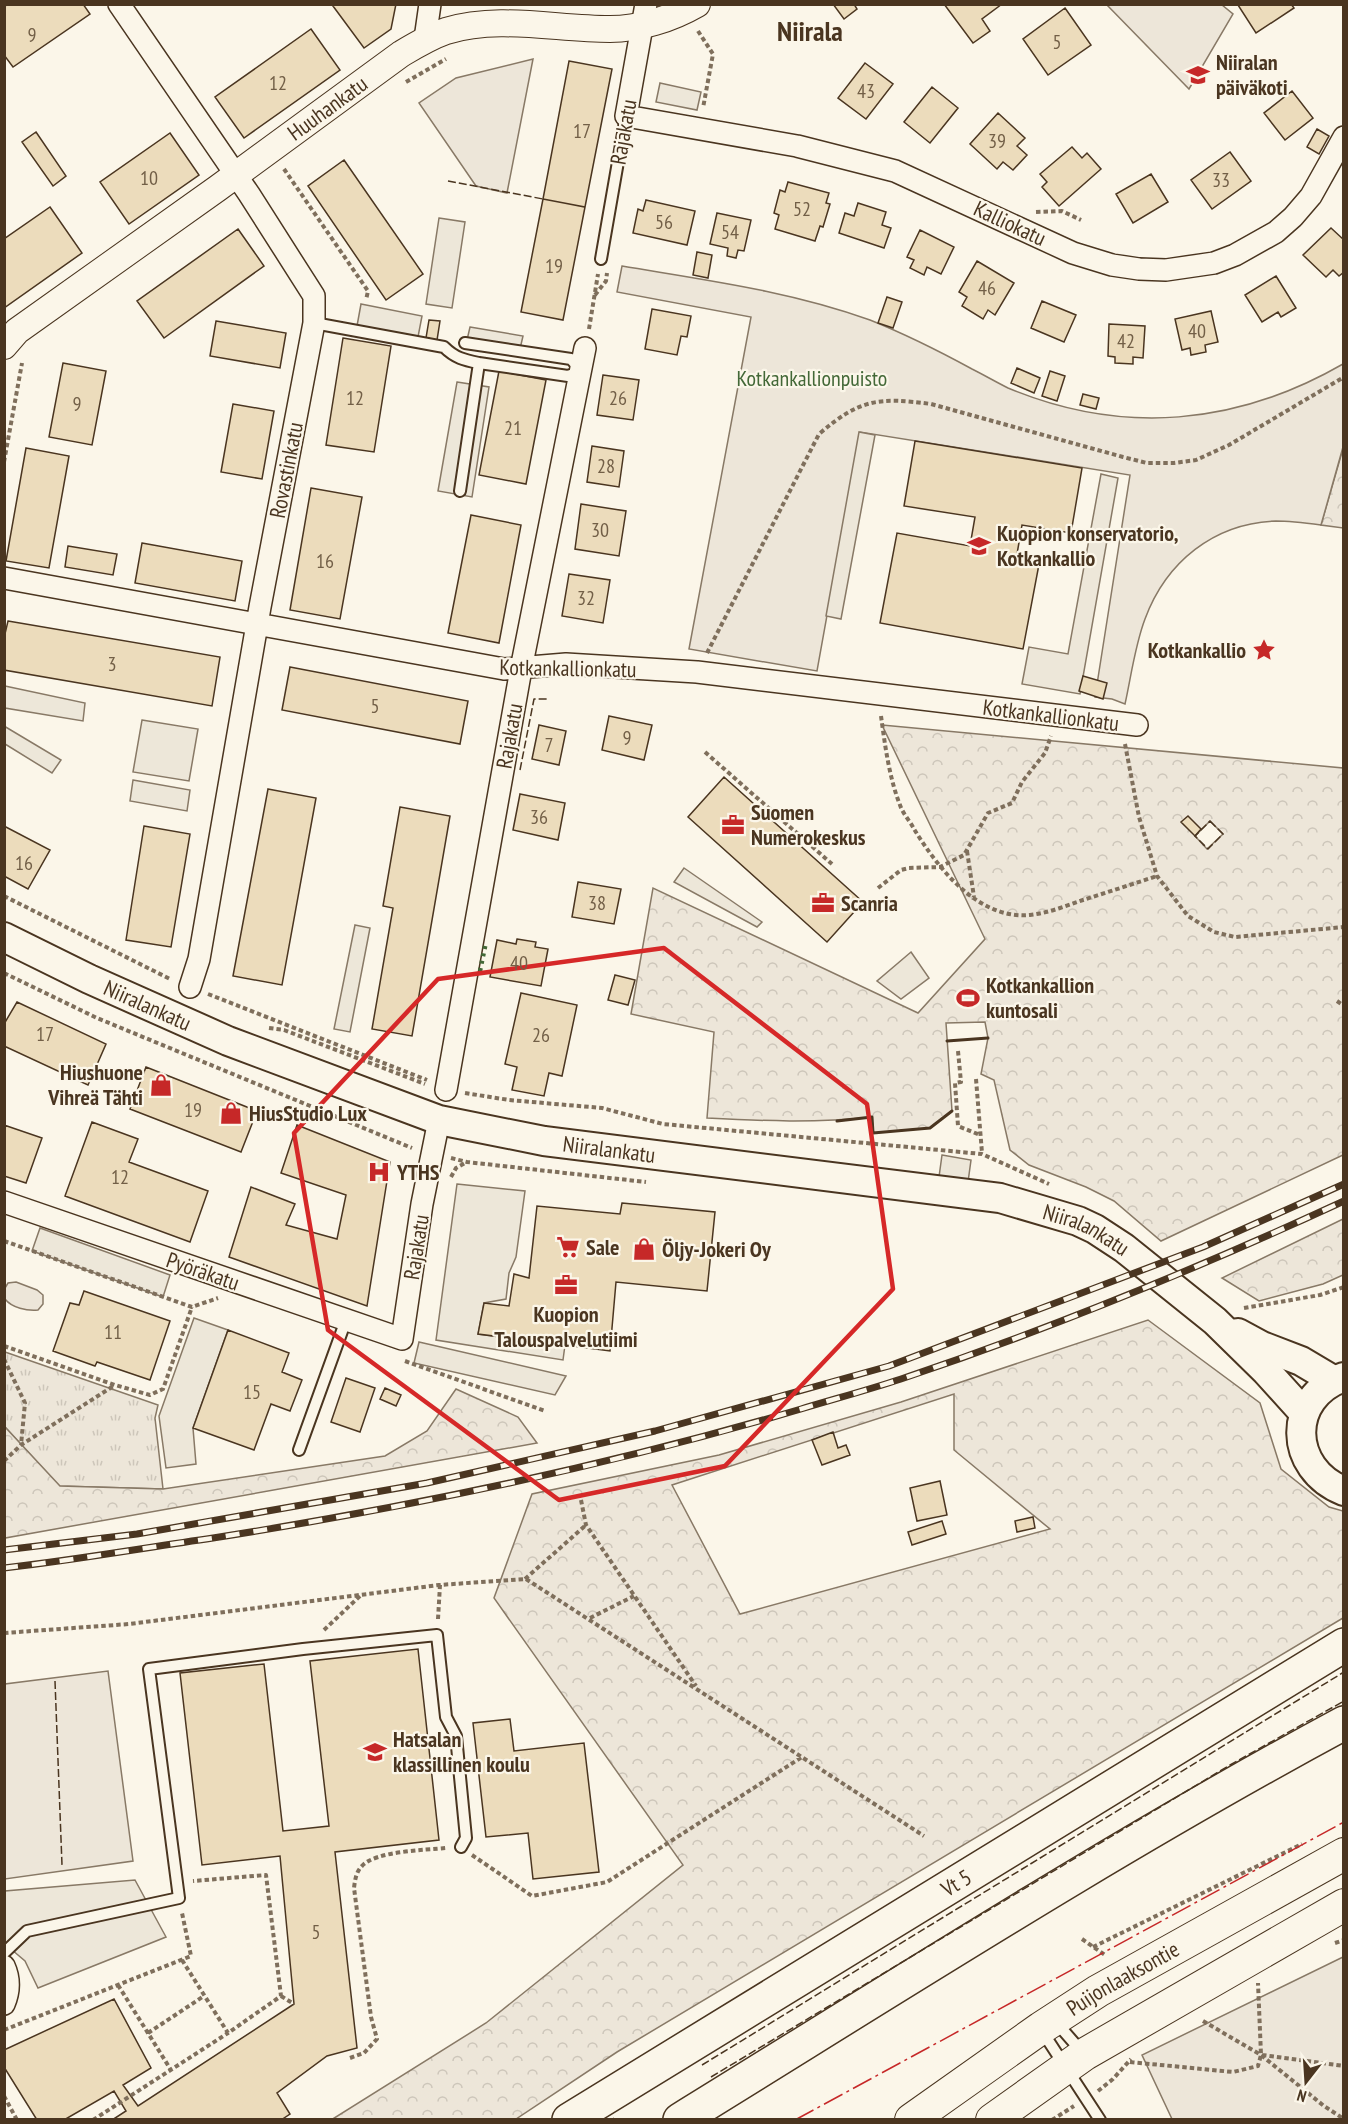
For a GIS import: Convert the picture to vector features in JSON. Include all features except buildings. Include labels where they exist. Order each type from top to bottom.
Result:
[{"type":"highway","name":"Vt 5","points":[[569,2120],[1344,1645]]},
{"type":"highway","points":[[680,2120],[960,1947],[1240,1779],[1344,1723]]},
{"type":"main road","name":"Niiralankatu","points":[[4,937],[218,1037],[439,1120],[544,1141],[1009,1200],[1061,1215],[1095,1229],[1226,1315],[1262,1346],[1338,1379]]},
{"type":"main road","name":"Niiralankatu","points":[[1226,1315],[1266,1371],[1304,1413]]},
{"type":"main road","points":[[1338,1379],[1320,1390],[1311,1400],[1304,1413],[1301,1442],[1305,1457],[1324,1481],[1344,1491]]},
{"type":"main road","name":"Puijonlaaksontie","points":[[911,2120],[1047,2023],[1098,1990],[1344,1854]]},
{"type":"main road","points":[[992,2120],[1075,2061],[1344,1905]]},
{"type":"street","name":"Rovastinkatu","points":[[119,4],[236,175],[314,296],[314,323],[199,958],[190,987]]},
{"type":"street","points":[[425,39],[430,4]]},
{"type":"street","name":"Huuhankatu","points":[[12,347],[17,332],[401,54],[425,39],[447,31],[502,23],[611,29],[644,15],[695,14]]},
{"type":"street","name":"Rajakatu","points":[[626,116],[644,15]]},
{"type":"street","name":"Kalliokatu","points":[[626,116],[797,146],[895,171],[1073,253],[1112,265],[1166,270],[1214,262],[1256,244],[1276,232],[1293,217],[1311,195],[1344,137]]},
{"type":"street","name":"Rajakatu","points":[[446,1090],[521,669],[585,348]]},
{"type":"street","name":"Kotkankallionkatu","points":[[4,578],[504,669],[566,664],[697,672],[1129,724]]},
{"type":"street","name":"Rajakatu","points":[[402,1349],[422,1204],[439,1120]]},
{"type":"street","name":"Pyöräkatu","points":[[4,1202],[346,1320],[402,1349]]},
{"type":"street","points":[[4,1966],[9,1980],[9,1992],[4,2004]]},
{"type":"lane","name":"Rajakatu","points":[[601,259],[626,116]]},
{"type":"lane","points":[[314,323],[444,347],[460,360],[568,376],[582,370],[571,359],[465,344]]},
{"type":"lane","points":[[460,491],[479,363]]},
{"type":"lane","points":[[299,1450],[346,1320]]},
{"type":"lane","points":[[4,1953],[27,1931],[179,1898],[149,1669],[303,1649],[437,1635],[446,1717],[456,1736],[466,1838],[461,1847]]},
{"type":"lane","points":[[1047,2023],[1075,2061]]},
{"type":"lane","points":[[1047,2023],[1075,2061],[1100,2120]]},
{"type":"path","points":[[695,14],[713,54],[698,129]]},
{"type":"path","points":[[400,86],[453,56]]},
{"type":"path","points":[[288,165],[284,169],[368,291],[366,300]]},
{"type":"path","points":[[1021,228],[1037,211],[1062,212],[1081,220]]},
{"type":"path","points":[[585,348],[595,295],[606,281],[608,271],[601,259]]},
{"type":"path","points":[[4,462],[12,347]]},
{"type":"path","points":[[697,672],[819,434],[839,417],[864,404],[899,399],[931,404],[1147,463],[1174,464],[1196,460],[1229,445],[1344,377]]},
{"type":"path","points":[[878,694],[886,751],[900,807],[940,867],[974,898],[1008,913],[1029,915],[1058,909],[1157,876]]},
{"type":"path","points":[[878,888],[901,870],[940,867],[964,855],[988,813],[1011,803],[1022,782],[1045,753],[1058,716]]},
{"type":"path","points":[[1129,724],[1139,818],[1157,876],[1188,916],[1214,932],[1235,937],[1344,927]]},
{"type":"path","points":[[705,752],[832,864]]},
{"type":"path","points":[[966,850],[974,898]]},
{"type":"path","points":[[4,896],[190,987],[415,1074],[446,1090],[509,1100],[602,1108],[663,1124],[982,1154],[1052,1186]]},
{"type":"path","points":[[4,973],[97,1018],[402,1143]]},
{"type":"path","points":[[1337,1001],[1344,1006]]},
{"type":"path","points":[[958,1051],[961,1082],[954,1083],[958,1126],[980,1135]]},
{"type":"path","points":[[976,1079],[982,1154]]},
{"type":"path","points":[[4,1241],[192,1306],[227,1295]]},
{"type":"path","points":[[1226,1315],[1344,1287]]},
{"type":"path","points":[[4,1346],[150,1395],[163,1389],[192,1306]]},
{"type":"path","points":[[402,1349],[545,1411]]},
{"type":"path","points":[[4,1359],[25,1403],[21,1445]]},
{"type":"path","points":[[4,1461],[21,1445],[115,1385]]},
{"type":"path","points":[[581,1500],[586,1525],[698,1689]]},
{"type":"path","points":[[526,1579],[586,1525]]},
{"type":"path","points":[[4,1633],[129,1624],[439,1585],[526,1579],[924,1836]]},
{"type":"path","points":[[437,1635],[439,1585]]},
{"type":"path","points":[[303,1649],[360,1595]]},
{"type":"path","points":[[590,1619],[635,1596]]},
{"type":"path","points":[[350,2058],[364,2053],[377,2039],[371,2017],[354,1888],[355,1877],[362,1865],[376,1857],[461,1847],[532,1896],[607,1882],[802,1757]]},
{"type":"path","points":[[1093,1947],[1310,1840]]},
{"type":"path","points":[[177,1882],[266,1875],[281,1996]]},
{"type":"path","points":[[4,2030],[192,1956],[179,1898]]},
{"type":"path","points":[[1082,1939],[1105,1956]]},
{"type":"path","points":[[182,1960],[228,2033]]},
{"type":"path","points":[[1130,2062],[1233,2072],[1258,2066],[1261,2055],[1258,1979]]},
{"type":"path","points":[[118,1985],[171,2070]]},
{"type":"path","points":[[148,2033],[204,1996]]},
{"type":"path","points":[[281,1996],[294,2004]]},
{"type":"path","points":[[93,2120],[281,1996]]},
{"type":"path","points":[[1203,2021],[1261,2055],[1324,2106],[1344,2119]]},
{"type":"path","points":[[1261,2055],[1344,2066]]},
{"type":"path","points":[[4,2096],[17,2120]]},
{"type":"path","points":[[1052,2120],[1074,2106]]},
{"type":"path","points":[[1061,2113],[1066,2120]]},
{"type":"highlighted area","points":[[664,948],[867,1104],[893,1289],[725,1466],[559,1500],[328,1330],[294,1133],[438,979]]},
{"type":"green space","points":[[1107,5],[1222,5],[1233,14],[1189,89]]},
{"type":"green space","points":[[533,59],[507,193],[476,186],[419,103],[456,78]]},
{"type":"green space","name":"Kotkankallionpuisto","points":[[622,266],[747,287],[840,310],[909,337],[1008,388],[1051,403],[1094,413],[1137,418],[1179,417],[1221,411],[1262,400],[1303,385],[1343,364],[1343,447],[1321,525],[1276,521],[1253,523],[1213,538],[1195,549],[1179,563],[1154,599],[1145,619],[1125,704],[1112,699],[1095,697],[1130,475],[860,432],[817,671],[689,649],[751,317],[617,292]]},
{"type":"green space","points":[[1342,452],[1344,452],[1343,528],[1321,525]]},
{"type":"green space","points":[[882,725],[1343,768],[1343,1155],[1161,1241],[1114,1201],[1086,1187],[1029,1165],[1010,1150],[994,1080],[981,1074],[988,1038],[985,1022],[946,1023],[952,1111],[930,1128],[873,1133],[872,1117],[790,1121],[707,1118],[714,1032],[631,1014],[653,888],[918,1013],[985,939]],"holes":[[[1210,821],[1223,834],[1207,849],[1195,836]]]},
{"type":"green space","points":[[1343,1219],[1343,1275],[1323,1284],[1259,1301],[1222,1278]]},
{"type":"green space","points":[[16,1282],[37,1290],[43,1295],[43,1304],[38,1310],[20,1308],[5,1299],[5,1288],[8,1283]]},
{"type":"green space","points":[[1148,1320],[1260,1403],[1281,1469],[1329,1507],[1343,1511],[1343,1618],[617,2052],[516,2119],[331,2120],[486,2023],[683,1865],[494,1598],[532,1494],[719,1455],[901,1402]],"holes":[[[954,1394],[954,1450],[1050,1529],[740,1614],[672,1485]]]},
{"type":"green space","points":[[5,1352],[158,1405],[155,1418],[163,1489],[59,1486],[5,1427]]},
{"type":"green space","points":[[456,1389],[518,1417],[537,1443],[5,1538],[5,1427],[60,1486],[163,1489],[385,1456],[427,1431]]},
{"type":"green space","points":[[108,1671],[133,1861],[5,1879],[5,1684]]},
{"type":"green space","points":[[1343,1957],[1343,2119],[1172,2119],[1142,2055]]},
{"type":"shaded area","points":[[660,83],[701,92],[697,110],[656,102]]},
{"type":"shaded area","points":[[439,218],[465,222],[452,308],[426,304]]},
{"type":"shaded area","points":[[361,304],[422,316],[418,337],[357,326]]},
{"type":"shaded area","points":[[470,327],[523,336],[520,349],[467,340]]},
{"type":"shaded area","points":[[457,382],[489,387],[472,497],[438,491]]},
{"type":"shaded area","points":[[859,432],[875,435],[841,619],[826,616]]},
{"type":"shaded area","points":[[1101,474],[1118,478],[1080,694],[1022,684],[1029,647],[1068,654]]},
{"type":"shaded area","points":[[5,686],[85,703],[83,721],[5,708]]},
{"type":"shaded area","points":[[142,720],[198,729],[189,781],[133,772]]},
{"type":"shaded area","points":[[4,726],[61,760],[52,773],[5,744]]},
{"type":"shaded area","points":[[133,780],[190,790],[187,811],[130,801]]},
{"type":"shaded area","points":[[684,868],[762,922],[757,927],[674,882]]},
{"type":"shaded area","points":[[355,925],[370,928],[350,1032],[334,1029]]},
{"type":"shaded area","points":[[911,952],[929,978],[901,999],[877,981]]},
{"type":"shaded area","points":[[942,1155],[971,1160],[968,1182],[939,1177]]},
{"type":"shaded area","points":[[457,1184],[525,1191],[516,1257],[509,1273],[506,1299],[484,1303],[478,1334],[565,1345],[563,1360],[436,1340]]},
{"type":"shaded area","points":[[40,1228],[170,1275],[163,1297],[32,1251]]},
{"type":"shaded area","points":[[194,1318],[228,1330],[193,1428],[196,1464],[166,1468],[159,1416]]},
{"type":"shaded area","points":[[419,1342],[566,1376],[555,1395],[414,1363]]},
{"type":"shaded area","points":[[135,1880],[166,1937],[38,1988],[25,1961],[5,1944],[5,1891]]},
{"type":"railway","points":[[4,1550],[137,1534],[427,1483],[655,1431],[889,1366],[1203,1247],[1344,1184]]},
{"type":"railway","points":[[4,1568],[213,1538],[435,1499],[582,1467],[728,1430],[889,1383],[1014,1339],[1180,1273],[1344,1201]]},
{"type":"hedge","points":[[480,971],[486,942]]},
{"type":"fence","points":[[448,181],[543,199]]},
{"type":"fence","points":[[520,770],[534,699],[548,699]]},
{"type":"fence","points":[[1210,821],[1223,834],[1208,849],[1195,836],[1210,821]]},
{"type":"fence","points":[[702,2065],[1344,1672]]},
{"type":"fence","points":[[55,1681],[62,1865]]},
{"type":"fence","points":[[711,2077],[1230,1765],[1344,1701]]},
{"type":"wall","points":[[947,1041],[988,1038]]},
{"type":"wall","points":[[837,1121],[872,1117],[873,1133],[930,1128],[952,1111]]},
{"type":"power","points":[[795,2120],[1344,1822]]},
{"type":"place","name":"Niiralan päiväkoti","points":[[1198,75]]},
{"type":"place","name":"Kuopion konservatorio, Kotkankallio","points":[[979,546]]},
{"type":"place","name":"Kotkankallio","points":[[1264,650]]},
{"type":"place","name":"Suomen Numerokeskus","points":[[733,825]]},
{"type":"place","name":"Scanria","points":[[823,903]]},
{"type":"place","name":"Kotkankallion kuntosali","points":[[968,998]]},
{"type":"place","name":"Hiushuone Vihreä Tähti","points":[[161,1085]]},
{"type":"place","name":"HiusStudio Lux","points":[[231,1113]]},
{"type":"place","name":"YTHS","points":[[379,1172]]},
{"type":"place","name":"Sale","points":[[568,1247]]},
{"type":"place","name":"Öljy-Jokeri Oy","points":[[644,1249]]},
{"type":"place","name":"Kuopion Talouspalvelutiimi","points":[[566,1285]]},
{"type":"place","name":"Hatsalan klassillinen koulu","points":[[375,1752]]},
{"type":"district","name":"Niirala","points":[[810,30]]}]
